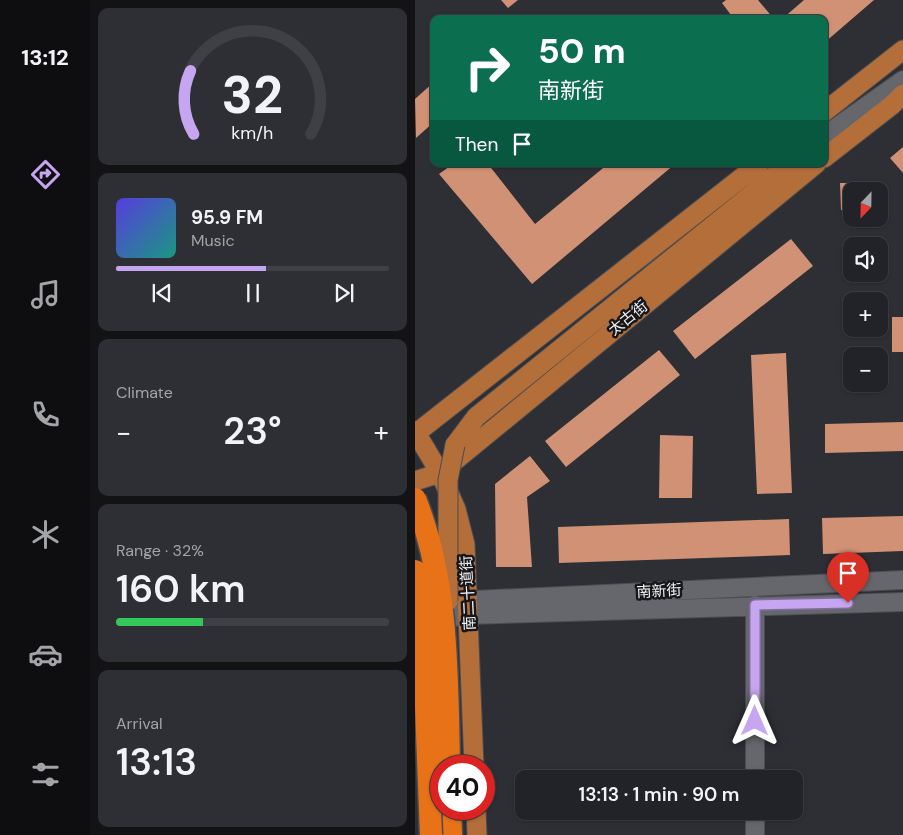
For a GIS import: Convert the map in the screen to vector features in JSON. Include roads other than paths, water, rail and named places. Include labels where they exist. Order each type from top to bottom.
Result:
[{"type":"highway","points":[[415,499],[424,521],[434,560],[447,687],[449,755]]},
{"type":"highway","points":[[415,571],[420,591],[423,640],[431,835]]},
{"type":"highway","points":[[450,820],[451,835]]},
{"type":"main road","points":[[828,109],[903,50]]},
{"type":"main road","points":[[828,133],[903,80]]},
{"type":"main road","points":[[828,155],[892,105],[903,94]]},
{"type":"main road","points":[[416,433],[755,167]]},
{"type":"main road","name":"太古街","points":[[447,687],[448,480],[455,446],[476,417],[785,167]]},
{"type":"main road","name":"太古街","points":[[440,473],[812,167]]},
{"type":"main road","name":"南二十道街","points":[[416,433],[440,473],[456,509],[465,544],[475,755]]},
{"type":"main road","points":[[415,481],[440,473]]},
{"type":"main road","name":"南新街","points":[[415,622],[469,607],[903,580]]},
{"type":"main road","name":"南新街","points":[[415,605],[469,607],[903,602]]},
{"type":"main road","points":[[755,605],[755,770]]},
{"type":"main road","points":[[476,820],[477,835]]},
{"type":"main road","points":[[755,820],[755,835]]}]
